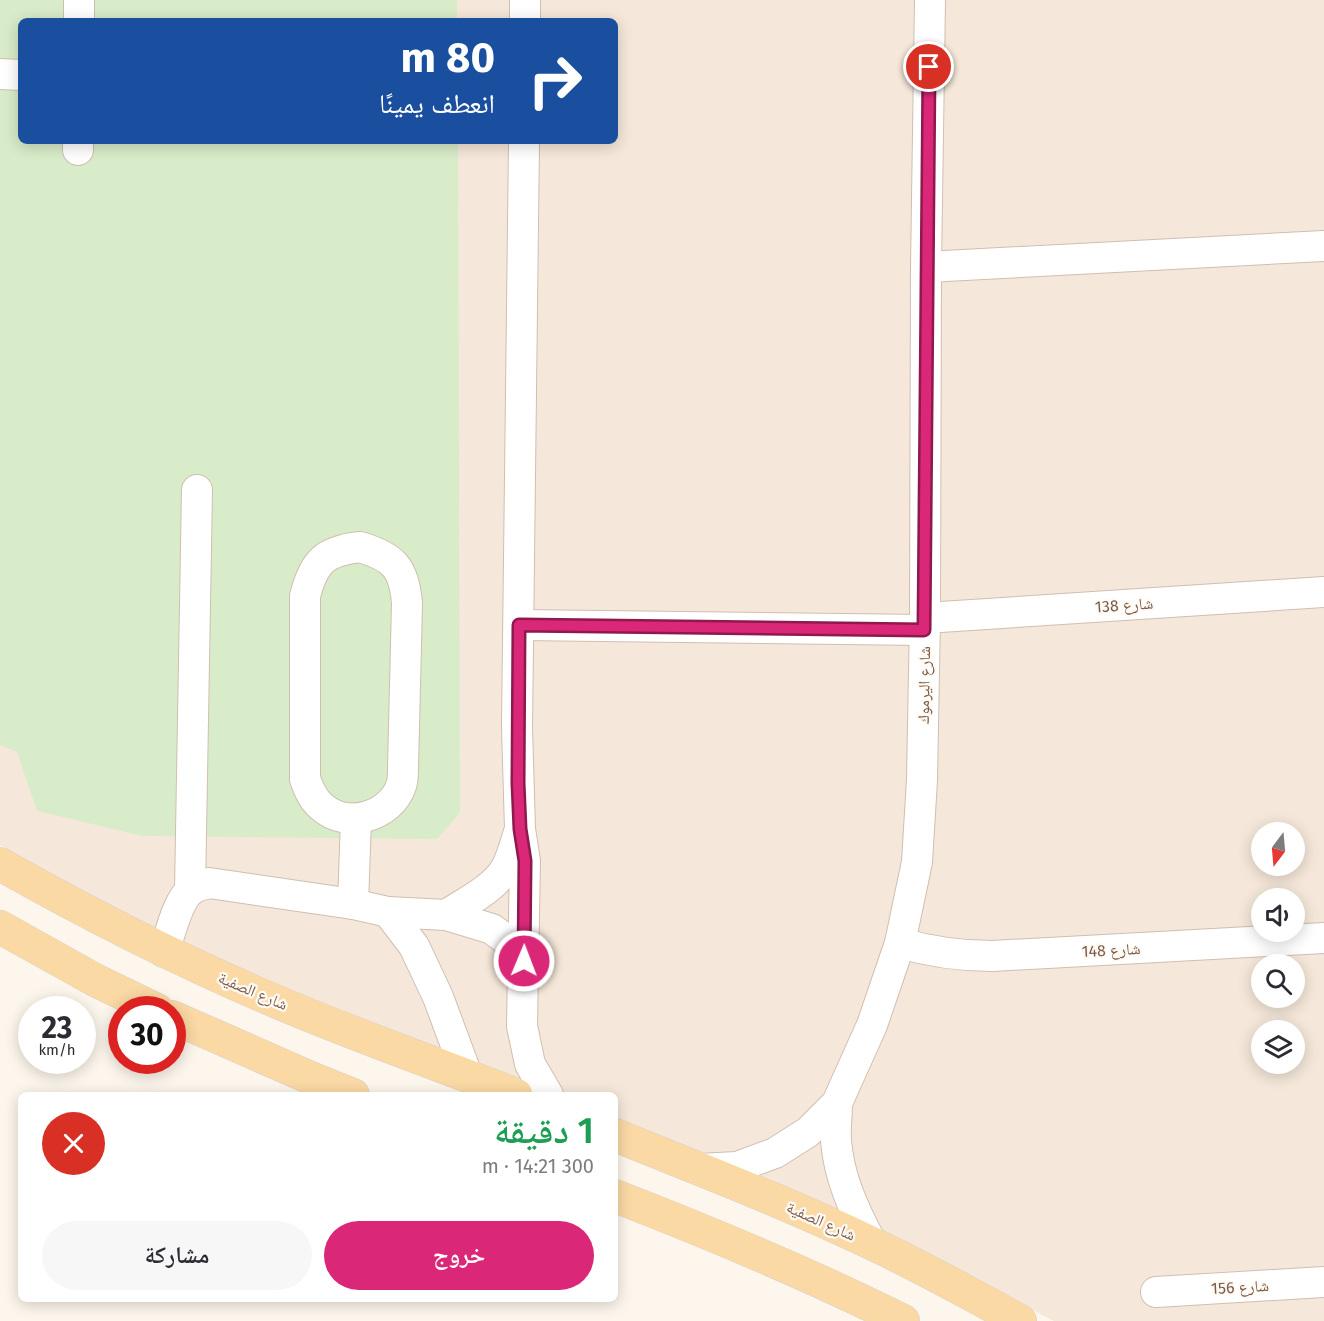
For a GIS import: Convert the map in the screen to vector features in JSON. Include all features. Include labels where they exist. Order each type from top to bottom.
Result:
[{"type":"main road","name":"شارع الصفية","points":[[0,864],[80,909],[164,952],[273,1001],[509,1092]]},
{"type":"main road","points":[[0,927],[128,996]]},
{"type":"main road","points":[[186,1023],[346,1092]]},
{"type":"main road","name":"شارع الصفية","points":[[618,1136],[871,1242],[958,1286],[1020,1321]]},
{"type":"main road","points":[[618,1197],[716,1235],[846,1292],[903,1321]]},
{"type":"street","points":[[79,0],[79,18]]},
{"type":"street","points":[[525,0],[525,18]]},
{"type":"street","name":"شارع اليرموك","points":[[699,1169],[737,1167],[775,1153],[808,1132],[837,1103],[872,1025],[900,943],[916,862],[922,780],[930,0]]},
{"type":"street","points":[[0,74],[18,75]]},
{"type":"street","points":[[524,144],[517,727],[520,829],[525,861],[522,1026],[530,1064],[546,1092]]},
{"type":"street","points":[[926,267],[1324,246]]},
{"type":"street","points":[[190,891],[197,490]]},
{"type":"street","points":[[360,547],[380,552],[396,565],[405,583],[407,603],[404,768],[401,787],[390,803],[375,815],[356,819],[339,817],[323,809],[311,795],[305,779],[305,596],[310,576],[322,560],[340,549],[360,547]]},
{"type":"street","name":"شارع 138","points":[[519,625],[925,624],[1324,592]]},
{"type":"street","points":[[353,904],[356,819]]},
{"type":"street","points":[[446,915],[479,894],[506,869],[520,829]]},
{"type":"street","points":[[164,952],[182,902],[197,886],[209,884],[353,904],[388,912],[446,915],[492,929],[508,941],[524,961]]},
{"type":"street","points":[[388,912],[414,946],[438,997],[467,1075]]},
{"type":"street","name":"شارع 148","points":[[900,943],[961,956],[993,956],[1324,938]]},
{"type":"street","name":"شارع اليرموك","points":[[837,1103],[836,1140],[842,1175],[854,1209],[871,1242]]},
{"type":"street","name":"شارع 156","points":[[1156,1292],[1324,1282]]},
{"type":"shaded area","points":[[0,0],[1324,0],[1324,1321],[1054,1321],[960,1273],[618,1123],[618,1092],[538,1092],[326,1006],[185,944],[56,880],[0,845]]},
{"type":"green space","points":[[0,0],[457,0],[457,18],[18,18],[18,144],[458,144],[460,813],[437,839],[143,836],[37,811],[17,752],[0,745]]},
{"type":"route","points":[[524,961],[525,861],[520,829],[517,727],[519,625],[924,630],[929,67]]}]
